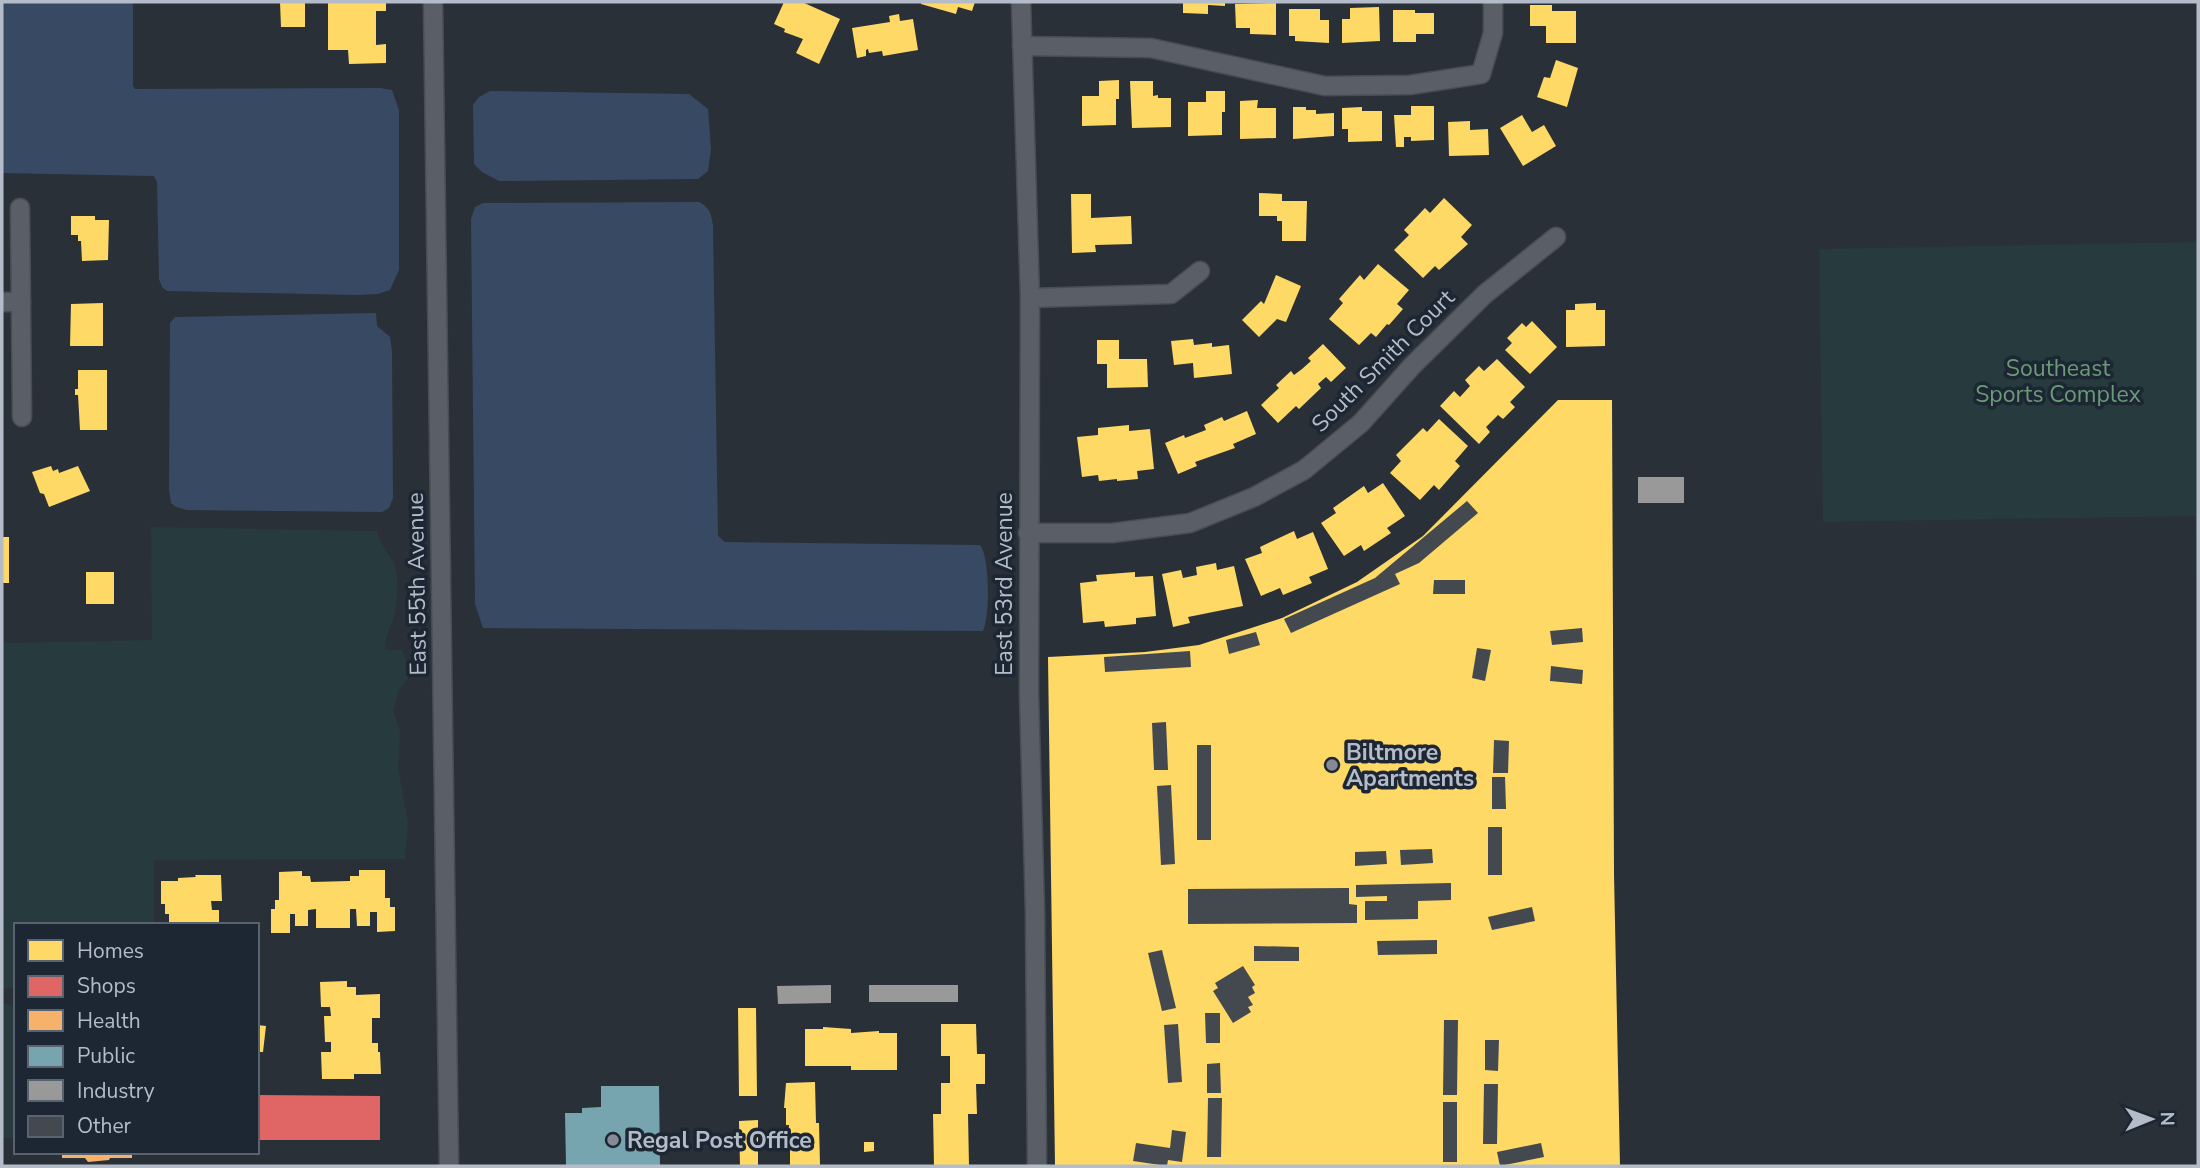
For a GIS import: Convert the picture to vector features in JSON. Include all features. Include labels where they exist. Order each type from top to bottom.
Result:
[{"type":"street","name":"East 55th Avenue","points":[[433,2],[449,1166]]},
{"type":"street","name":"East 53rd Avenue","points":[[1021,2],[1030,298],[1029,693],[1035,912],[1037,1166]]},
{"type":"street","points":[[1022,46],[1151,48],[1325,86],[1410,85],[1481,74],[1493,33],[1493,2]]},
{"type":"street","points":[[20,208],[22,417]]},
{"type":"street","name":"South Smith Court","points":[[1028,533],[1112,533],[1189,523],[1254,497],[1304,470],[1360,423],[1412,366],[1485,294],[1556,237]]},
{"type":"street","points":[[1030,298],[1171,294],[1200,271]]},
{"type":"street","points":[[2,302],[21,302]]},
{"type":"green space","name":"Southeast Sports Complex","points":[[2198,242],[2198,625],[2195,516],[1823,522],[1819,249]]},
{"type":"green space","points":[[151,527],[377,531],[394,564],[397,577],[396,607],[386,649],[402,650],[411,674],[399,690],[393,710],[400,731],[398,767],[408,822],[405,859],[154,860],[154,923],[14,923],[14,987],[2,989],[2,643],[152,640]]},
{"type":"green space","points":[[2,1003],[14,1008],[14,1138],[2,1138]]},
{"type":"water","points":[[2,2],[133,2],[135,89],[392,90],[399,110],[399,270],[390,290],[378,294],[356,295],[167,291],[159,279],[157,182],[154,176],[2,173]]},
{"type":"water","points":[[490,91],[689,94],[708,109],[711,149],[708,171],[698,179],[499,181],[482,172],[474,164],[473,105],[479,97]]},
{"type":"water","points":[[699,202],[706,206],[713,225],[718,536],[725,542],[980,545],[986,562],[988,587],[983,631],[483,628],[475,604],[471,219],[475,207],[483,203]]},
{"type":"water","points":[[376,313],[377,326],[390,337],[392,352],[393,498],[389,508],[382,512],[187,510],[171,503],[170,323],[175,317]]},
{"type":"building: Homes","points":[[280,2],[305,2],[305,27],[281,27]]},
{"type":"building: Homes","points":[[328,2],[386,2],[386,11],[376,11],[376,45],[386,44],[386,63],[349,64],[348,50],[328,50]]},
{"type":"building: Homes","points":[[784,2],[802,2],[840,19],[819,64],[796,53],[803,39],[784,32],[785,29],[774,24]]},
{"type":"building: Homes","points":[[921,2],[975,2],[972,11],[958,7],[956,14]]},
{"type":"building: Homes","points":[[1183,2],[1225,2],[1225,6],[1208,5],[1208,14],[1183,13]]},
{"type":"building: Homes","points":[[1276,3],[1276,35],[1250,34],[1250,28],[1236,28],[1235,4]]},
{"type":"building: Homes","points":[[1530,5],[1552,5],[1552,11],[1576,11],[1576,43],[1546,43],[1546,26],[1530,26]]},
{"type":"building: Homes","points":[[1379,7],[1380,41],[1342,43],[1342,19],[1350,19],[1350,8]]},
{"type":"building: Homes","points":[[1289,9],[1320,9],[1320,20],[1329,20],[1329,43],[1295,41],[1295,36],[1289,36]]},
{"type":"building: Homes","points":[[1393,10],[1434,13],[1434,34],[1416,34],[1416,42],[1393,42]]},
{"type":"building: Homes","points":[[899,14],[900,21],[913,19],[918,50],[883,56],[882,51],[869,53],[868,49],[866,56],[857,58],[852,28],[890,22],[889,16]]},
{"type":"building: Homes","points":[[1556,60],[1578,68],[1567,107],[1537,97],[1544,77],[1550,78]]},
{"type":"building: Homes","points":[[1119,80],[1116,125],[1082,126],[1082,96],[1099,96],[1099,81]]},
{"type":"building: Homes","points":[[1130,81],[1153,81],[1153,96],[1171,98],[1171,127],[1132,128]]},
{"type":"building: Homes","points":[[1206,91],[1225,91],[1222,135],[1188,136],[1188,102],[1206,102]]},
{"type":"building: Homes","points":[[1258,100],[1257,108],[1276,108],[1276,138],[1240,139],[1240,101]]},
{"type":"building: Homes","points":[[1411,106],[1434,106],[1434,140],[1411,141],[1411,137],[1404,137],[1404,147],[1396,147],[1394,115],[1411,115]]},
{"type":"building: Homes","points":[[1293,107],[1316,110],[1316,114],[1334,113],[1334,136],[1293,139]]},
{"type":"building: Homes","points":[[1362,107],[1362,111],[1382,111],[1382,141],[1348,142],[1348,129],[1342,129],[1342,108]]},
{"type":"building: Homes","points":[[1522,115],[1532,132],[1544,125],[1556,146],[1523,166],[1500,128]]},
{"type":"building: Homes","points":[[1470,121],[1470,130],[1488,129],[1489,155],[1449,156],[1448,122]]},
{"type":"building: Homes","points":[[1259,193],[1282,194],[1282,201],[1307,201],[1306,241],[1282,241],[1282,221],[1277,221],[1277,216],[1259,216]]},
{"type":"building: Homes","points":[[1071,194],[1091,194],[1091,218],[1131,216],[1132,244],[1095,245],[1096,252],[1072,253]]},
{"type":"building: Homes","points":[[1444,198],[1472,225],[1461,237],[1468,244],[1439,270],[1435,266],[1423,278],[1394,250],[1409,235],[1404,230],[1425,208],[1430,213]]},
{"type":"building: Homes","points":[[71,216],[95,216],[95,220],[109,220],[108,260],[82,261],[81,241],[78,241],[78,235],[71,235]]},
{"type":"building: Homes","points":[[1378,264],[1409,290],[1397,304],[1403,309],[1389,325],[1376,337],[1371,333],[1359,345],[1329,319],[1343,303],[1339,299],[1360,275],[1364,280]]},
{"type":"building: Homes","points":[[1276,275],[1301,286],[1286,322],[1277,319],[1259,337],[1242,320],[1261,301],[1264,304]]},
{"type":"building: Homes","points":[[103,303],[103,346],[70,346],[71,304]]},
{"type":"building: Homes","points":[[1596,303],[1596,310],[1605,310],[1605,346],[1566,347],[1566,310],[1575,310],[1575,304]]},
{"type":"building: Homes","points":[[1532,321],[1557,347],[1530,374],[1505,350],[1512,343],[1507,338],[1522,323],[1526,327]]},
{"type":"building: Homes","points":[[1193,339],[1194,345],[1229,345],[1232,374],[1194,378],[1193,363],[1174,365],[1171,341]]},
{"type":"building: Homes","points":[[1097,340],[1119,340],[1119,359],[1147,359],[1148,387],[1107,388],[1107,364],[1097,364]]},
{"type":"building: Homes","points":[[1323,344],[1346,368],[1331,382],[1326,377],[1318,384],[1321,388],[1299,409],[1296,406],[1278,423],[1261,405],[1279,388],[1276,385],[1291,371],[1294,375],[1302,369],[1311,361],[1308,358]]},
{"type":"building: Homes","points":[[1497,359],[1525,387],[1510,402],[1515,407],[1503,419],[1498,415],[1486,427],[1490,432],[1479,444],[1440,406],[1454,391],[1460,397],[1470,386],[1465,380],[1479,366],[1484,371]]},
{"type":"building: Homes","points":[[78,370],[107,370],[107,430],[80,430],[78,395],[75,395],[75,389],[78,389]]},
{"type":"building: Homes","name":"Biltmore Apartments","points":[[1558,400],[1612,400],[1614,874],[1620,1166],[1055,1166],[1048,657],[1145,652],[1199,645],[1282,618],[1357,582],[1423,536]]},
{"type":"building: Homes","points":[[1247,411],[1256,434],[1233,444],[1235,448],[1195,462],[1197,466],[1178,474],[1165,443],[1206,430],[1204,425],[1222,417],[1224,421]]},
{"type":"building: Homes","points":[[1439,419],[1468,446],[1455,461],[1460,466],[1439,490],[1434,485],[1420,500],[1390,473],[1401,461],[1396,455],[1423,428],[1427,432]]},
{"type":"building: Homes","points":[[1129,425],[1129,431],[1150,429],[1154,469],[1137,471],[1138,479],[1099,481],[1098,475],[1082,477],[1077,437],[1098,435],[1098,428]]},
{"type":"building: Homes","points":[[51,466],[53,471],[58,469],[59,473],[78,466],[90,491],[49,507],[32,472]]},
{"type":"building: Homes","points":[[1383,483],[1405,516],[1387,528],[1391,533],[1364,551],[1361,545],[1344,556],[1321,523],[1336,513],[1333,508],[1364,486],[1368,493]]},
{"type":"building: Homes","points":[[1294,531],[1297,539],[1313,532],[1328,569],[1309,577],[1312,583],[1283,595],[1280,588],[1261,596],[1245,559],[1262,553],[1260,547]]},
{"type":"building: Homes","points":[[2,537],[9,537],[9,583],[2,583]]},
{"type":"building: Homes","points":[[1216,563],[1217,570],[1234,566],[1243,606],[1188,617],[1190,623],[1173,627],[1162,574],[1181,570],[1183,578],[1197,575],[1196,567]]},
{"type":"building: Homes","points":[[86,572],[114,572],[114,604],[86,604]]},
{"type":"building: Homes","points":[[1135,572],[1135,577],[1153,576],[1156,616],[1136,618],[1136,624],[1105,627],[1104,621],[1083,623],[1080,583],[1097,581],[1096,575]]},
{"type":"building: Homes","points":[[359,870],[385,870],[385,898],[390,898],[390,907],[395,907],[395,931],[377,932],[377,912],[370,912],[370,926],[357,926],[356,909],[350,909],[350,928],[316,928],[316,909],[308,910],[308,926],[295,926],[295,914],[290,914],[290,933],[271,933],[271,909],[275,909],[275,900],[279,900],[279,872],[302,871],[302,876],[310,876],[311,882],[350,881],[350,876],[359,876]]},
{"type":"building: Homes","points":[[195,875],[221,875],[222,901],[211,901],[212,910],[219,910],[219,923],[169,923],[165,904],[161,904],[161,881],[196,877]]},
{"type":"building: Homes","points":[[347,981],[347,987],[356,987],[356,995],[380,994],[380,1018],[372,1018],[372,1043],[378,1043],[381,1074],[354,1074],[354,1079],[322,1079],[321,1052],[331,1052],[331,1042],[325,1042],[324,1016],[331,1016],[330,1007],[321,1007],[320,982]]},
{"type":"building: Homes","points":[[738,1008],[756,1008],[757,1096],[739,1096]]},
{"type":"building: Homes","points":[[941,1024],[976,1024],[977,1054],[985,1054],[985,1084],[976,1084],[977,1114],[968,1114],[969,1166],[934,1166],[933,1114],[941,1114],[941,1083],[950,1083],[950,1056],[941,1056]]},
{"type":"building: Homes","points":[[259,1025],[266,1026],[263,1052],[259,1052]]},
{"type":"building: Homes","points":[[805,1029],[851,1029],[851,1033],[897,1033],[897,1070],[805,1066]]},
{"type":"building: Homes","points":[[815,1082],[820,1165],[790,1166],[790,1149],[787,1149],[789,1125],[786,1125],[784,1108],[786,1083]]},
{"type":"building: Homes","points":[[758,1120],[758,1166],[740,1166],[739,1121]]},
{"type":"building: Homes","points":[[864,1142],[874,1142],[874,1151],[864,1152]]},
{"type":"building: Shops","points":[[259,1095],[380,1096],[380,1140],[259,1140]]},
{"type":"building: Health","points":[[62,1154],[132,1154],[132,1158],[88,1162],[85,1158],[62,1158]]},
{"type":"building: Public","name":"Regal Post Office","points":[[601,1086],[659,1086],[660,1166],[566,1166],[565,1113],[582,1113],[582,1108],[601,1107]]},
{"type":"building: Industry","points":[[1638,477],[1684,477],[1684,503],[1638,503]]},
{"type":"building: Industry","points":[[831,985],[831,1003],[778,1004],[777,986]]},
{"type":"building: Industry","points":[[869,985],[958,985],[958,1002],[869,1002]]},
{"type":"building: Other","points":[[1467,501],[1478,513],[1419,563],[1395,574],[1400,584],[1291,633],[1284,619],[1375,578]]},
{"type":"building: Other","points":[[1434,580],[1465,580],[1465,594],[1433,594]]},
{"type":"building: Other","points":[[1582,628],[1583,642],[1552,645],[1550,631]]},
{"type":"building: Other","points":[[1256,632],[1260,645],[1229,654],[1226,640]]},
{"type":"building: Other","points":[[1477,648],[1491,650],[1485,681],[1472,678]]},
{"type":"building: Other","points":[[1190,651],[1191,667],[1105,672],[1104,657]]},
{"type":"building: Other","points":[[1551,666],[1583,670],[1582,684],[1550,681]]},
{"type":"building: Other","points":[[1166,722],[1168,770],[1154,770],[1152,723]]},
{"type":"building: Other","points":[[1494,740],[1509,741],[1508,773],[1493,773]]},
{"type":"building: Other","points":[[1197,745],[1211,745],[1211,840],[1197,840]]},
{"type":"building: Other","points":[[1492,777],[1505,777],[1506,809],[1492,809]]},
{"type":"building: Other","points":[[1171,785],[1175,864],[1161,865],[1157,786]]},
{"type":"building: Other","points":[[1488,827],[1502,827],[1502,875],[1488,875]]},
{"type":"building: Other","points":[[1432,849],[1433,863],[1401,865],[1400,850]]},
{"type":"building: Other","points":[[1386,851],[1387,864],[1355,866],[1355,852]]},
{"type":"building: Other","points":[[1451,883],[1451,900],[1418,901],[1418,919],[1365,920],[1365,901],[1387,901],[1387,896],[1356,897],[1356,885]]},
{"type":"building: Other","points":[[1349,888],[1349,904],[1357,905],[1357,923],[1188,924],[1188,889]]},
{"type":"building: Other","points":[[1532,907],[1535,921],[1492,930],[1488,917]]},
{"type":"building: Other","points":[[1437,940],[1437,954],[1378,955],[1377,941]]},
{"type":"building: Other","points":[[1254,946],[1299,947],[1299,961],[1254,961]]},
{"type":"building: Other","points":[[1162,950],[1176,1008],[1162,1011],[1148,953]]},
{"type":"building: Other","points":[[1243,966],[1255,985],[1252,987],[1255,993],[1248,997],[1253,1005],[1248,1007],[1251,1012],[1233,1023],[1213,991],[1218,988],[1215,983]]},
{"type":"building: Other","points":[[1205,1013],[1220,1013],[1220,1043],[1206,1043]]},
{"type":"building: Other","points":[[1444,1020],[1458,1020],[1457,1095],[1443,1095]]},
{"type":"building: Other","points":[[1178,1024],[1182,1082],[1168,1083],[1164,1025]]},
{"type":"building: Other","points":[[1485,1040],[1499,1040],[1498,1071],[1485,1070]]},
{"type":"building: Other","points":[[1220,1063],[1221,1093],[1207,1093],[1207,1064]]},
{"type":"building: Other","points":[[1484,1084],[1498,1084],[1497,1144],[1483,1144]]},
{"type":"building: Other","points":[[1208,1098],[1222,1098],[1221,1157],[1207,1157]]},
{"type":"building: Other","points":[[1443,1102],[1457,1102],[1457,1162],[1443,1162]]},
{"type":"building: Other","points":[[1172,1130],[1186,1132],[1182,1162],[1168,1160],[1167,1166],[1133,1161],[1136,1143],[1170,1148]]},
{"type":"building: Other","points":[[1541,1143],[1544,1157],[1500,1166],[1497,1152]]},
{"type":"place","name":"Biltmore Apartments","points":[[1332,765]]},
{"type":"place","name":"Regal Post Office","points":[[613,1140]]}]
